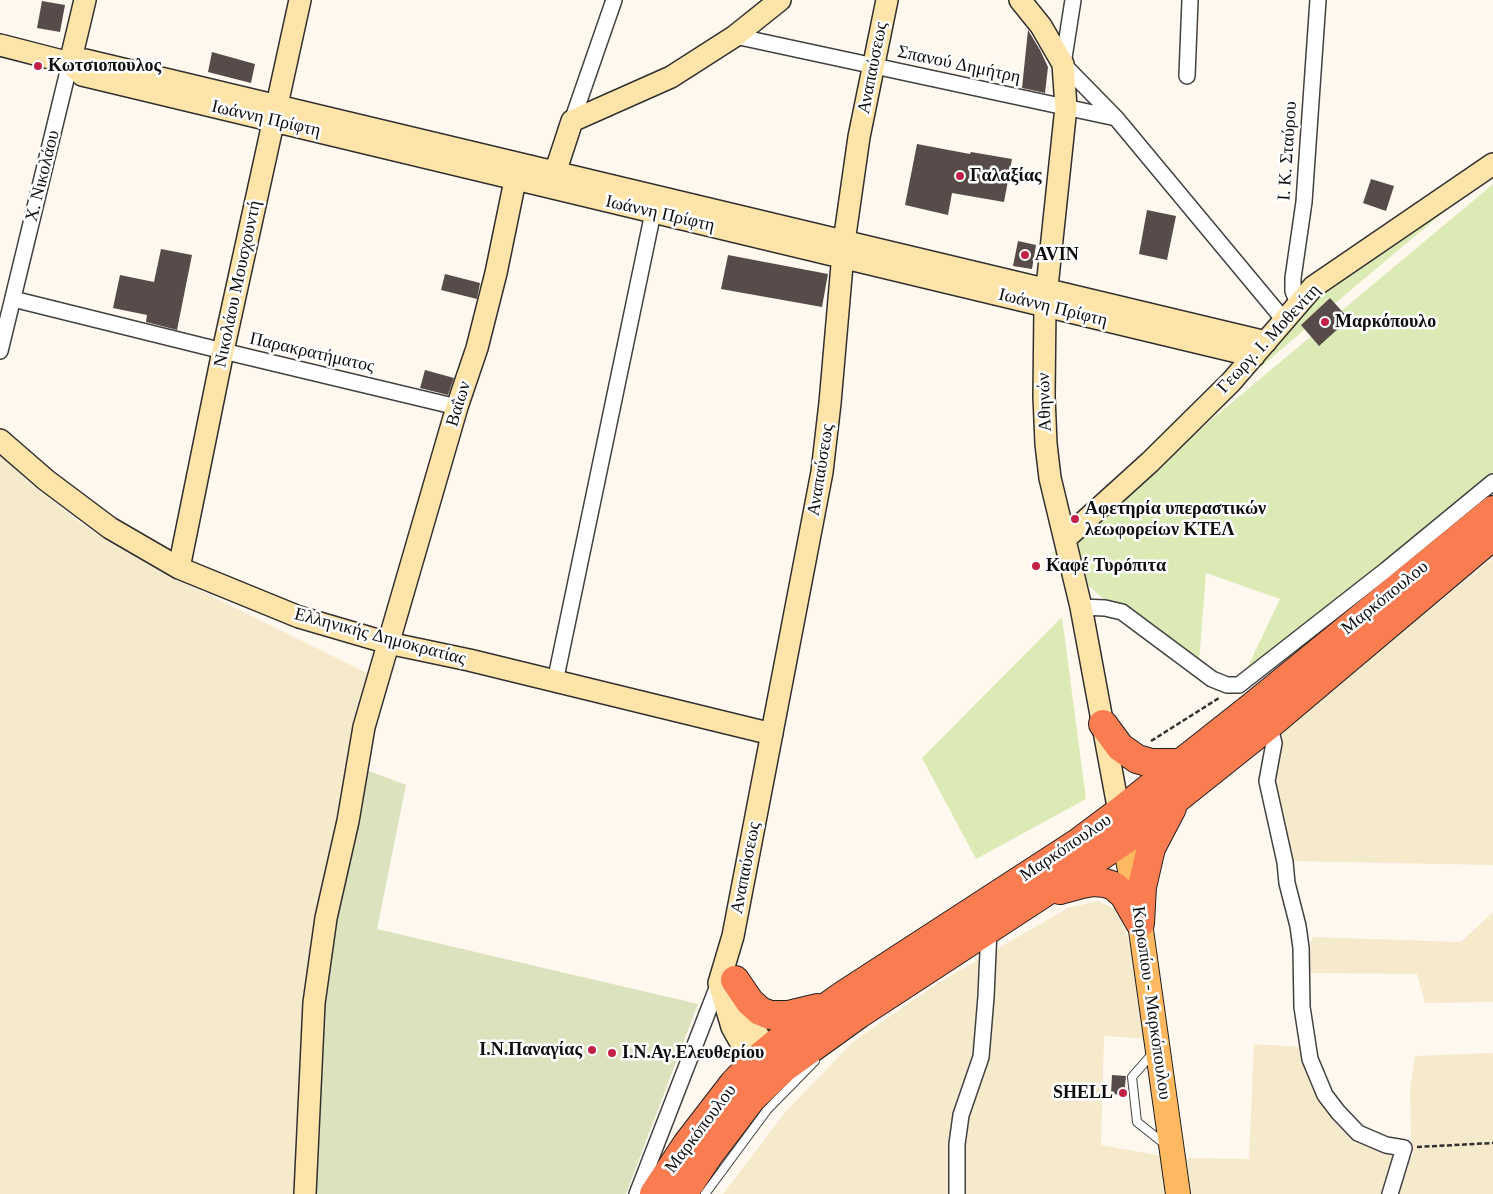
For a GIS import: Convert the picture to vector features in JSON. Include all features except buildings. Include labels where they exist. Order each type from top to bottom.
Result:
[{"type":"highway","name":"Μαρκόπουλου","points":[[852,1004],[1119,812],[1253,706],[1493,510]]},
{"type":"highway","name":"Μαρκόπουλου","points":[[683,1194],[708,1156],[752,1098],[770,1064],[809,1018],[852,1004],[989,929],[1124,840],[1269,724],[1493,536]]},
{"type":"highway","points":[[1103,724],[1120,747],[1137,759],[1150,763],[1180,763]]},
{"type":"highway","points":[[1140,923],[1142,887],[1151,848],[1167,815],[1183,792]]},
{"type":"highway","points":[[1041,895],[1082,884],[1105,882],[1114,886],[1124,895],[1140,923]]},
{"type":"highway","points":[[727,982],[760,1011],[770,1014],[788,1015],[852,1004]]},
{"type":"highway","name":"Μαρκόπουλου","points":[[654,1194],[687,1144],[734,1083],[770,1064]]},
{"type":"main road","name":"Χ. Νικολάου","points":[[70,63],[85,0]]},
{"type":"main road","name":"Νικολάου Μουσχουντή","points":[[179,568],[223,351],[300,0]]},
{"type":"main road","points":[[553,180],[572,121],[672,77],[736,36],[780,0]]},
{"type":"main road","name":"Αναπαύσεως","points":[[770,1064],[741,1043],[732,1027],[727,982],[733,936],[822,472],[843,250],[859,137],[887,0]]},
{"type":"main road","name":"Αθηνών","points":[[1020,0],[1041,26],[1063,64],[1066,107],[1046,298],[1044,373],[1046,444],[1050,478],[1081,607],[1119,812]]},
{"type":"main road","name":"Ιωάννη Πρίφτη","points":[[0,44],[70,63],[82,75],[276,114],[1260,349]]},
{"type":"main road","name":"Γεωργ. Ι. Μοθενίτη","points":[[1065,539],[1150,462],[1231,382],[1314,287],[1493,164]]},
{"type":"main road","name":"Βαΐων","points":[[305,1194],[314,1004],[326,918],[348,821],[364,727],[457,407],[477,348],[494,283],[517,171]]},
{"type":"main road","name":"Ιωάννη Πρίφτη","points":[[655,204],[750,219],[843,250]]},
{"type":"main road","name":"Ελληνικής Δημοκρατίας","points":[[0,440],[46,480],[110,528],[179,568],[299,617],[388,642],[772,734]]},
{"type":"main road","name":"Κορωπίου - Μαρκόπουλου","points":[[1119,812],[1140,923],[1178,1194]]},
{"type":"street","points":[[1073,0],[1063,64],[1116,118],[1291,312]]},
{"type":"street","points":[[1187,76],[1190,0]]},
{"type":"street","name":"Ι. Κ. Σταύρου","points":[[1291,312],[1294,290],[1293,278],[1304,202],[1318,0]]},
{"type":"street","points":[[572,121],[610,1]]},
{"type":"street","name":"Σπανού Δημήτρη","points":[[736,36],[1116,118]]},
{"type":"street","name":"Χ. Νικολάου","points":[[0,351],[70,63]]},
{"type":"street","points":[[555,682],[655,204]]},
{"type":"street","name":"Παρακρατήματος","points":[[13,299],[457,407]]},
{"type":"street","points":[[1081,607],[1105,608],[1122,612],[1212,679],[1228,685],[1239,685],[1386,570],[1493,482]]},
{"type":"street","points":[[1269,724],[1274,743],[1267,781],[1269,797],[1285,862],[1287,883],[1298,926],[1301,948],[1302,1007],[1310,1059],[1325,1095],[1358,1133],[1386,1145],[1404,1148],[1390,1194]]},
{"type":"street","points":[[957,1194],[957,1144],[962,1115],[981,1056],[989,929]]},
{"type":"street","points":[[637,1194],[727,982]]},
{"type":"lane","points":[[826,1049],[852,1004]]},
{"type":"lane","points":[[705,1194],[767,1110],[819,1056]]},
{"type":"path","points":[[1130,754],[1239,685]]},
{"type":"path","points":[[1404,1148],[1493,1143]]},
{"type":"shaded area","points":[[0,454],[25,479],[83,525],[171,576],[367,673],[307,976],[295,1194],[0,1194]]},
{"type":"shaded area","points":[[1493,558],[1493,865],[1288,861],[1270,782],[1279,731]]},
{"type":"shaded area","points":[[1098,901],[1118,910],[1130,945],[1150,1039],[1104,1036],[1101,1145],[1162,1156],[1168,1194],[723,1194],[786,1111],[854,1041],[940,982],[1068,908]]},
{"type":"shaded area","points":[[1493,912],[1493,1002],[1425,1003],[1417,974],[1306,973],[1308,948],[1313,937],[1461,942]]},
{"type":"shaded area","points":[[1254,1044],[1302,1047],[1315,1089],[1337,1121],[1366,1145],[1392,1156],[1413,1156],[1410,1090],[1415,1056],[1493,1053],[1493,1194],[1183,1194],[1180,1158],[1249,1159]]},
{"type":"green space","points":[[1493,171],[1352,289],[1150,462],[1298,304]]},
{"type":"green space","points":[[1493,184],[1493,480],[1239,685],[1280,599],[1206,573],[1199,663],[1116,610],[1052,553]]},
{"type":"green space","points":[[1062,617],[1086,799],[976,859],[922,758]]},
{"type":"green space","points":[[366,770],[406,785],[377,929],[698,1004],[626,1194],[312,1194],[317,1063],[334,917]]},
{"type":"place","name":"Κωτσιοπουλος","points":[[38,66]]},
{"type":"place","name":"Γαλαξίας","points":[[960,176]]},
{"type":"place","name":"AVIN","points":[[1025,255]]},
{"type":"place","name":"Μαρκόπουλο","points":[[1325,322]]},
{"type":"place","name":"Αφετηρία υπεραστικών λεωφορείων ΚΤΕΛ","points":[[1075,519]]},
{"type":"place","name":"Καφέ Τυρóπιτα","points":[[1036,566]]},
{"type":"place","name":"Ι.Ν.Παναγίας","points":[[592,1050]]},
{"type":"place","name":"Ι.Ν.Αγ.Ελευθερίου","points":[[612,1053]]},
{"type":"place","name":"SHELL","points":[[1123,1093]]}]
